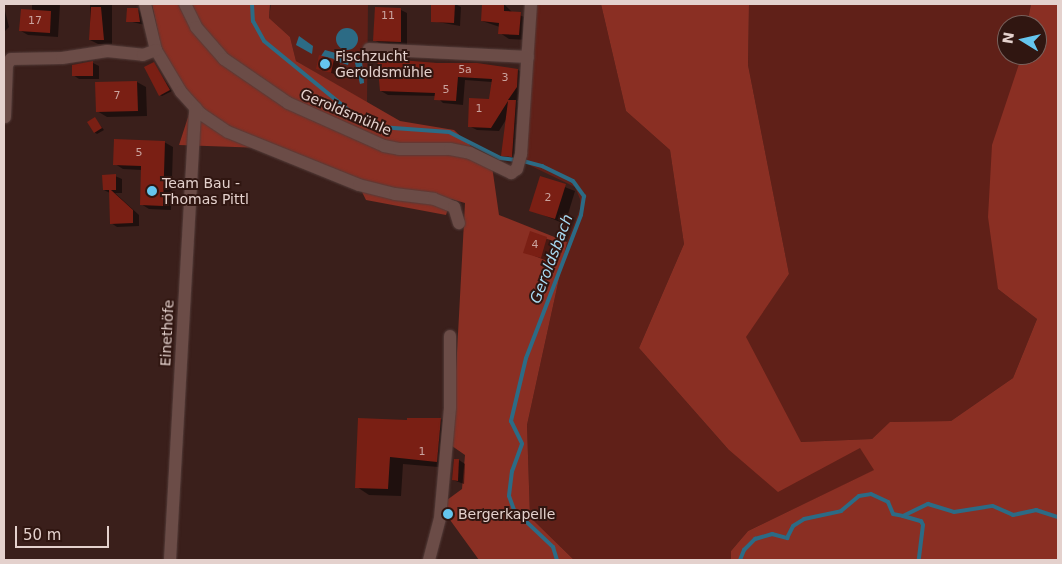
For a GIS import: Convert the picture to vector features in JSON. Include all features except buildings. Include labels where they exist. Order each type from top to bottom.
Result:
[{"type":"street","points":[[145,4],[156,50],[181,92],[195,108],[228,132],[359,184],[395,194],[434,198],[454,207],[459,223]]},
{"type":"street","name":"Geroldsmühle","points":[[185,4],[196,27],[224,59],[288,103],[384,146],[399,149],[450,149],[470,153],[505,172],[517,169],[522,154],[531,4]]},
{"type":"street","points":[[369,49],[528,57]]},
{"type":"street","points":[[5,117],[8,65],[11,59],[62,58],[107,51],[143,55],[156,50]]},
{"type":"street","name":"Einethöfe","points":[[170,560],[195,108]]},
{"type":"street","points":[[429,560],[441,509],[450,408],[450,336]]},
{"type":"shaded area","points":[[152,4],[270,4],[269,18],[290,37],[296,61],[400,121],[454,130],[492,166],[499,215],[567,242],[527,425],[530,517],[574,560],[479,560],[445,513],[447,500],[462,489],[465,455],[452,446],[465,203],[451,199],[446,215],[366,200],[361,190],[260,148],[179,145],[191,108],[161,46]]},
{"type":"shaded area","points":[[271,4],[368,4],[367,103],[296,61],[290,37],[269,18]]},
{"type":"shaded area","points":[[535,4],[601,4],[626,111],[670,150],[684,244],[639,348],[728,449],[861,448],[875,470],[748,531],[731,551],[731,560],[574,560],[530,517],[527,425],[567,242],[580,209],[580,199],[575,187],[525,163]]},
{"type":"shaded area","points":[[601,4],[749,4],[748,65],[789,274],[746,337],[801,442],[872,439],[890,422],[951,421],[1013,378],[1037,319],[998,289],[988,217],[992,145],[1019,65],[1047,65],[1047,15],[1029,15],[1031,4],[1058,4],[1058,560],[731,560],[731,551],[748,531],[874,470],[860,448],[778,492],[728,449],[639,348],[684,244],[670,150],[626,111]]},
{"type":"shaded area","points":[[749,4],[1031,4],[1029,15],[997,15],[997,65],[1021,65],[998,289],[1037,319],[1013,378],[951,421],[891,422],[872,439],[800,442],[745,337],[789,274],[748,65]]},
{"type":"water","points":[[347,28],[355,31],[358,39],[355,47],[347,50],[339,47],[336,39],[339,31]]},
{"type":"water","points":[[299,36],[313,46],[312,54],[296,45]]},
{"type":"water","points":[[325,50],[350,57],[348,65],[321,56]]},
{"type":"water","points":[[358,59],[362,61],[364,83],[360,84],[355,63]]},
{"type":"waterway","name":"Geroldsbach","points":[[252,4],[253,21],[264,41],[357,117],[380,127],[449,132],[500,158],[516,160]]},
{"type":"waterway","name":"Geroldsbach","points":[[523,161],[542,166],[573,181],[584,196],[581,215],[526,358],[511,421],[522,444],[512,471],[509,496],[514,510],[553,547],[557,560]]},
{"type":"waterway","points":[[740,560],[744,550],[755,539],[772,534],[787,538],[793,526],[804,519],[841,511],[859,496],[871,494],[888,502],[893,514],[903,516],[928,504],[954,512],[993,506],[1013,515],[1036,510],[1058,517]]},
{"type":"waterway","points":[[903,516],[921,521],[923,525],[919,560]]},
{"type":"place","name":"Fischzucht Geroldsmühle","points":[[325,64]]},
{"type":"place","name":"Team Bau - Thomas Pittl","points":[[152,191]]},
{"type":"place","name":"Bergerkapelle","points":[[448,514]]}]
